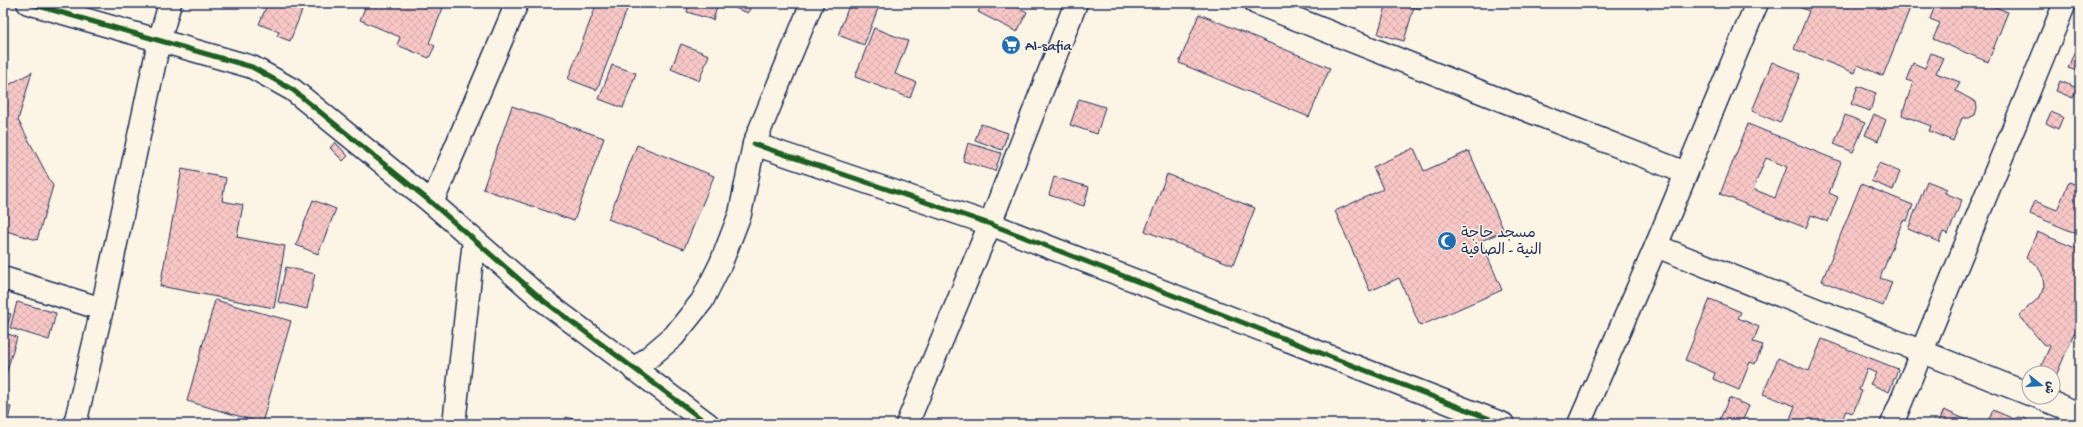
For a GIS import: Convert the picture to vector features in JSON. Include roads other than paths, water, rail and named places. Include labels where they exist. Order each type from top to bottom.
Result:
[{"type":"street","points":[[28,3],[159,42],[252,67],[293,90],[432,203],[544,301],[708,424]]},
{"type":"street","points":[[75,424],[102,309],[159,42],[170,3]]},
{"type":"street","points":[[432,203],[517,3]]},
{"type":"street","points":[[634,370],[674,336],[702,301],[721,263],[740,214],[754,144],[812,3]]},
{"type":"street","points":[[907,424],[990,224],[1076,3]]},
{"type":"street","points":[[1256,3],[1686,173]]},
{"type":"street","points":[[1579,424],[1656,246],[1757,3]]},
{"type":"street","points":[[1892,424],[2065,3]]},
{"type":"street","points":[[754,144],[990,224],[1503,424]]},
{"type":"street","points":[[454,424],[474,240]]},
{"type":"street","points":[[1656,246],[2021,391]]},
{"type":"street","points":[[3,278],[102,309]]},
{"type":"street","points":[[2058,405],[2080,414]]},
{"type":"place","name":"Al-safia","points":[[1011,45]]},
{"type":"place","name":"مسجد حاجة النية - الصافية","points":[[1447,241]]}]
